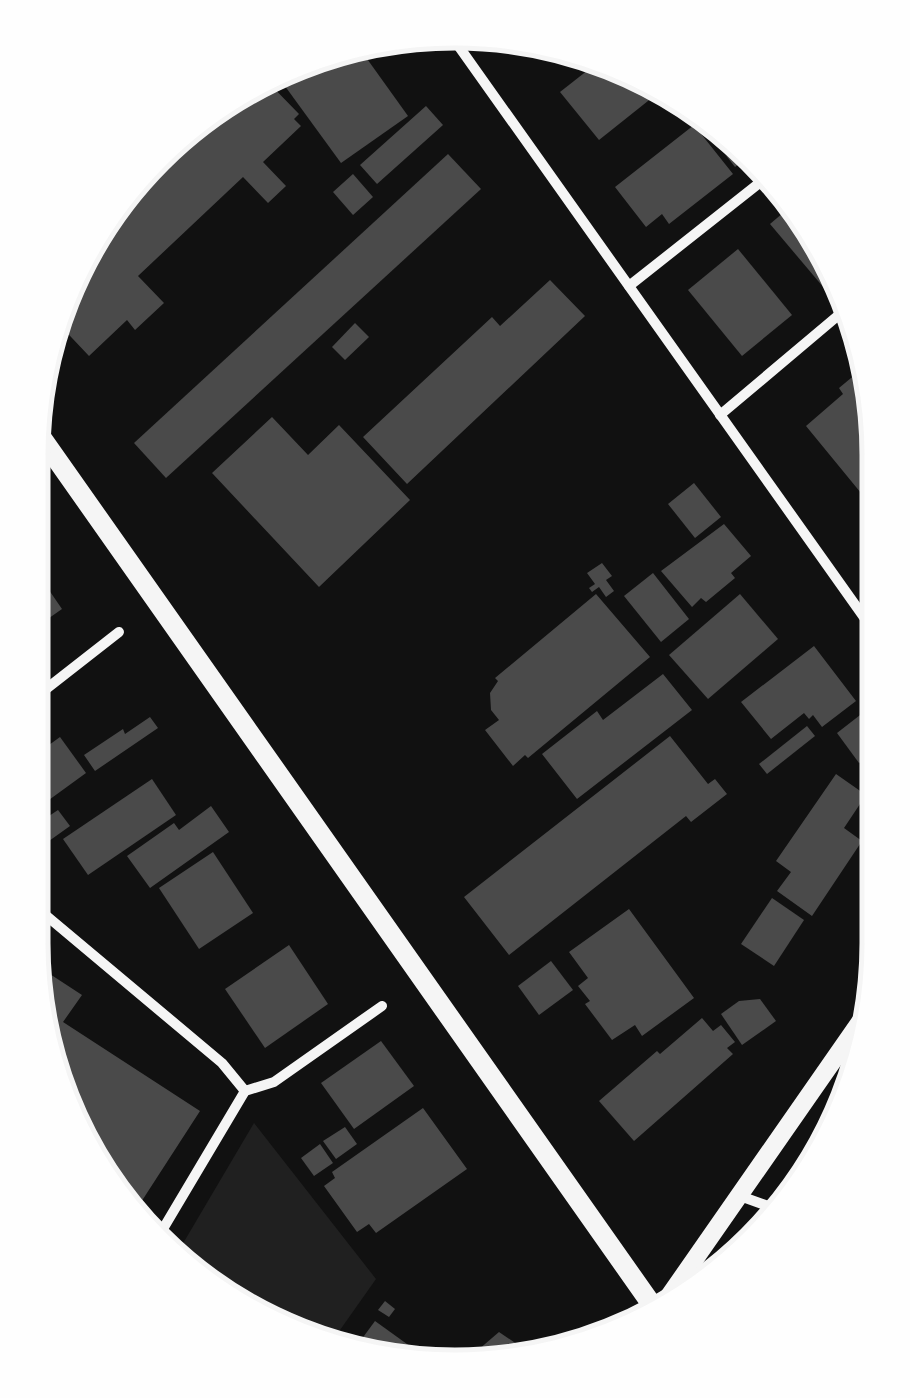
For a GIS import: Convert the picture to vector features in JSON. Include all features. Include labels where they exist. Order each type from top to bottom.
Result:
[{"type":"main road","points":[[48,446],[650,1301]]},
{"type":"street","points":[[460,48],[862,615]]},
{"type":"street","points":[[629,286],[758,183]]},
{"type":"street","points":[[720,415],[838,316]]},
{"type":"street","points":[[48,687],[119,632]]},
{"type":"street","points":[[48,917],[222,1063],[245,1091]]},
{"type":"street","points":[[164,1228],[245,1091],[274,1082],[382,1006]]},
{"type":"street","points":[[678,1284],[852,1033]]},
{"type":"street","points":[[740,1196],[766,1205]]},
{"type":"shaded area","points":[[254,1123],[376,1279],[338,1333],[251,1296],[182,1245]]},
{"type":"building","points":[[366,57],[408,116],[341,163],[285,86]]},
{"type":"building","points":[[588,70],[651,98],[599,140],[560,92]]},
{"type":"building","points":[[275,90],[299,114],[294,119],[301,126],[263,162],[286,186],[268,203],[243,177],[138,276],[164,303],[135,330],[127,320],[89,356],[66,332],[90,275],[116,229],[149,186],[186,149],[229,116]]},
{"type":"building","points":[[426,106],[443,125],[377,184],[360,165]]},
{"type":"building","points":[[694,125],[733,174],[669,224],[662,214],[646,227],[615,187]]},
{"type":"building","points":[[716,143],[739,164],[735,167]]},
{"type":"building","points":[[448,154],[481,189],[166,478],[134,443]]},
{"type":"building","points":[[353,174],[373,197],[353,215],[333,192]]},
{"type":"building","points":[[783,213],[825,287],[824,288],[770,224]]},
{"type":"building","points":[[738,249],[792,315],[742,356],[688,290]]},
{"type":"building","points":[[550,280],[585,316],[407,484],[363,437],[492,317],[500,326]]},
{"type":"building","points":[[355,323],[369,337],[345,360],[332,347]]},
{"type":"building","points":[[855,375],[862,428],[862,494],[806,426],[843,394],[839,388]]},
{"type":"building","points":[[272,417],[308,455],[339,425],[410,500],[319,587],[212,473]]},
{"type":"building","points":[[694,483],[721,517],[695,538],[668,504]]},
{"type":"building","points":[[724,524],[751,556],[731,573],[735,578],[706,602],[701,598],[692,607],[661,571]]},
{"type":"building","points":[[602,563],[612,576],[606,580],[614,591],[606,597],[599,587],[592,592],[589,588],[595,584],[587,573]]},
{"type":"building","points":[[653,573],[689,619],[661,642],[624,596]]},
{"type":"building","points":[[48,589],[62,609],[48,619]]},
{"type":"building","points":[[596,594],[650,657],[528,758],[525,755],[513,766],[485,730],[499,720],[491,710],[490,693],[498,681],[495,678]]},
{"type":"building","points":[[740,594],[778,639],[708,699],[669,655]]},
{"type":"building","points":[[814,646],[856,701],[822,727],[813,715],[809,719],[804,713],[771,739],[741,702]]},
{"type":"building","points":[[663,674],[692,710],[577,799],[542,754],[597,711],[603,720]]},
{"type":"building","points":[[862,714],[862,761],[859,763],[837,733]]},
{"type":"building","points":[[150,717],[158,728],[95,771],[84,755],[123,729],[125,734]]},
{"type":"building","points":[[807,726],[815,736],[767,774],[759,764]]},
{"type":"building","points":[[670,736],[708,784],[715,779],[727,794],[691,822],[686,816],[509,955],[464,897]]},
{"type":"building","points":[[60,737],[86,773],[48,801],[48,746]]},
{"type":"building","points":[[836,774],[862,792],[862,801],[844,828],[862,841],[812,916],[777,891],[791,872],[776,861]]},
{"type":"building","points":[[152,779],[176,815],[88,875],[63,839]]},
{"type":"building","points":[[211,806],[229,832],[150,888],[127,856],[174,823],[179,830]]},
{"type":"building","points":[[58,810],[70,826],[48,842],[48,817]]},
{"type":"building","points":[[213,852],[253,913],[199,949],[159,888]]},
{"type":"building","points":[[772,898],[804,920],[774,966],[741,944]]},
{"type":"building","points":[[629,909],[694,998],[642,1036],[635,1025],[612,1040],[585,1004],[590,1001],[578,986],[588,978],[569,952]]},
{"type":"building","points":[[289,945],[328,1004],[265,1048],[225,989]]},
{"type":"building","points":[[551,961],[573,990],[539,1015],[518,986]]},
{"type":"building","points":[[48,973],[82,995],[63,1022],[200,1111],[141,1202],[102,1147],[79,1099],[61,1048]]},
{"type":"building","points":[[760,999],[776,1021],[742,1045],[721,1014],[739,1001]]},
{"type":"building","points":[[702,1018],[713,1031],[721,1025],[735,1042],[727,1048],[733,1054],[634,1141],[599,1101]]},
{"type":"building","points":[[381,1041],[414,1086],[354,1129],[321,1083]]},
{"type":"building","points":[[423,1108],[467,1169],[376,1233],[369,1224],[357,1232],[324,1186],[335,1178],[332,1172]]},
{"type":"building","points":[[345,1127],[357,1144],[336,1159],[323,1141]]},
{"type":"building","points":[[320,1144],[333,1163],[314,1176],[301,1158]]},
{"type":"building","points":[[385,1301],[395,1309],[389,1317],[378,1310]]},
{"type":"building","points":[[375,1321],[413,1348],[376,1343],[361,1340]]},
{"type":"building","points":[[499,1332],[519,1345],[482,1350],[478,1350]]}]
